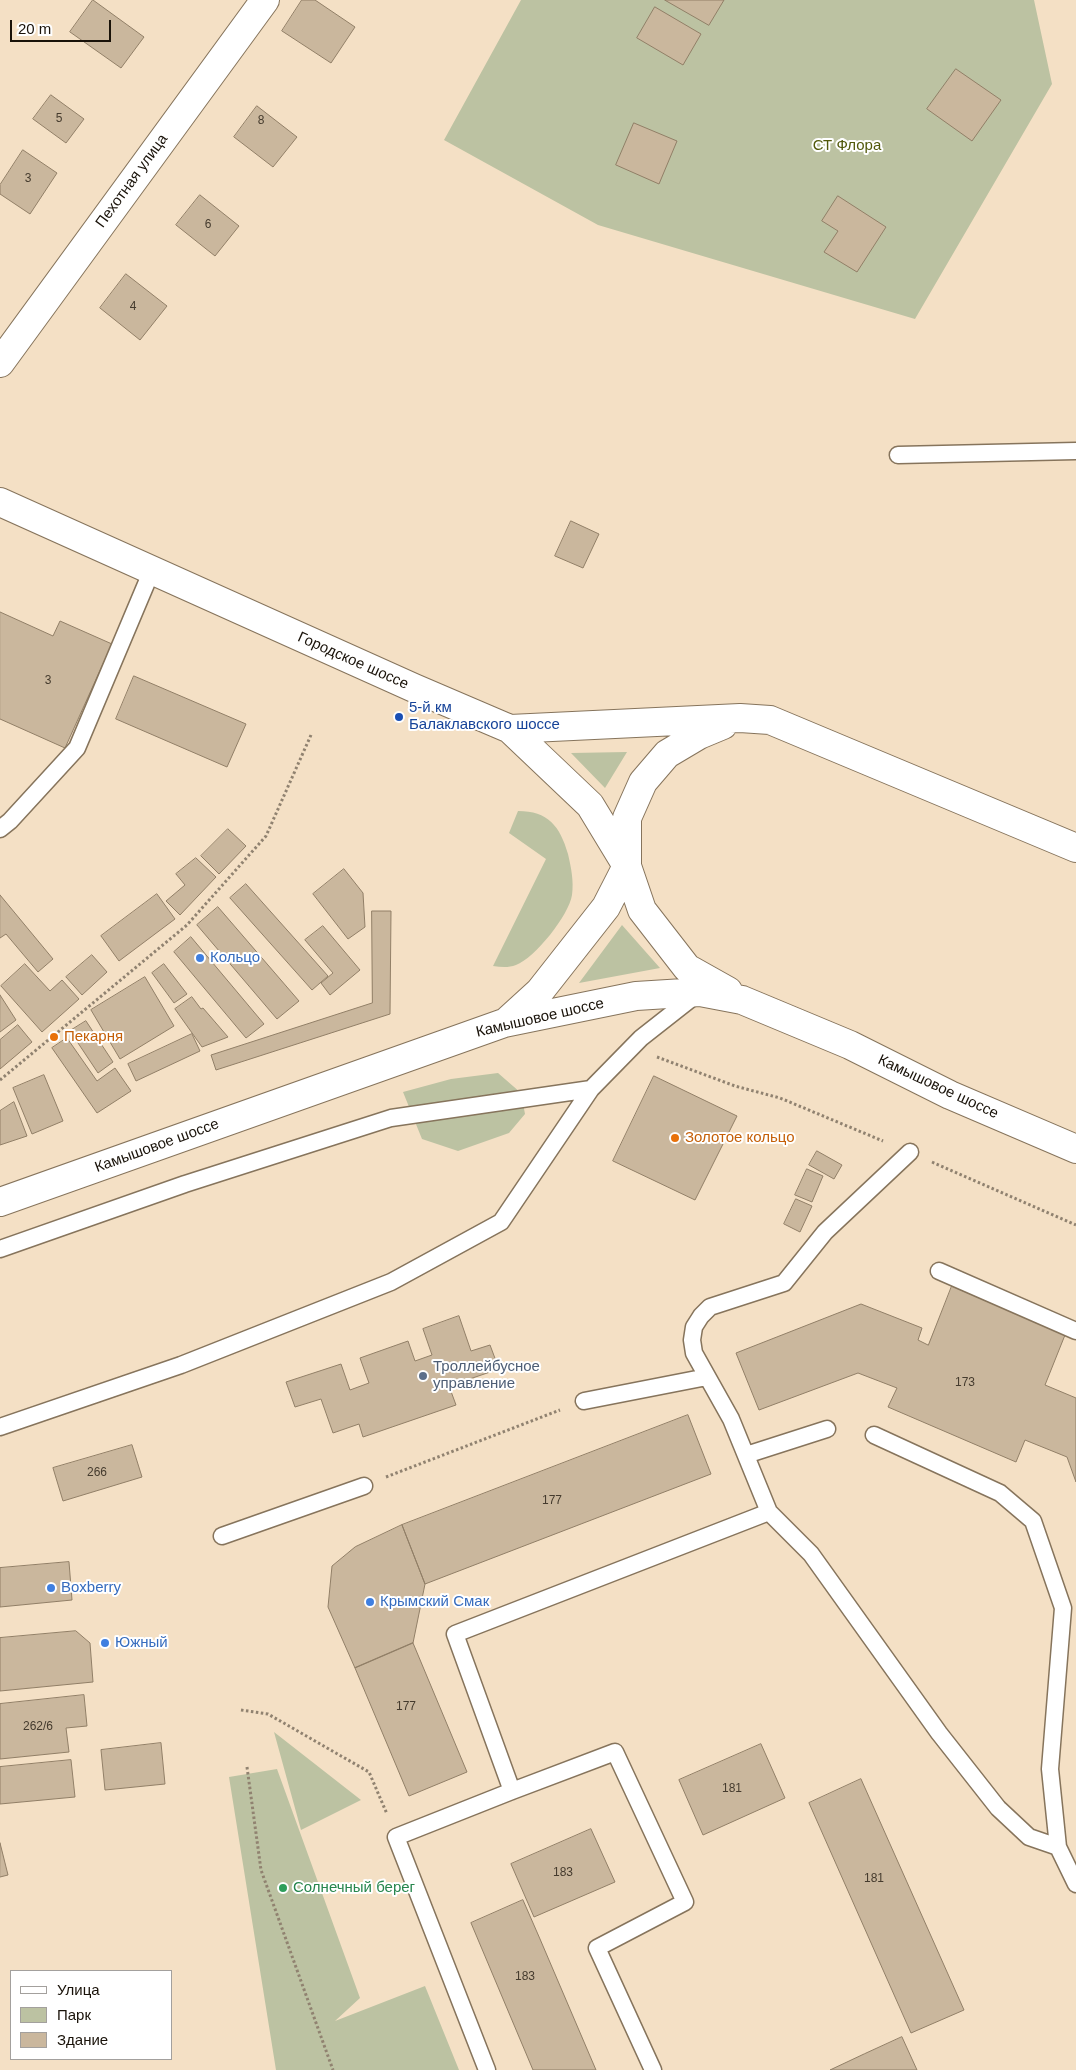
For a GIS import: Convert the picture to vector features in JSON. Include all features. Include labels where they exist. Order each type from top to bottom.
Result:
[{"type":"main road","name":"Пехотная улица","points":[[0,363],[265,0]]},
{"type":"main road","name":"Городское шоссе","points":[[0,502],[414,688],[510,729],[590,805],[627,866],[642,910],[687,968],[742,1000]]},
{"type":"main road","points":[[504,1023],[540,991],[606,907],[627,866],[627,818],[642,782],[667,754],[699,735],[740,718]]},
{"type":"main road","points":[[510,729],[740,718],[770,720],[1076,848]]},
{"type":"main road","name":"Камышовое шоссе","points":[[0,1202],[504,1023],[636,996],[700,992],[742,1000],[850,1045],[950,1095],[1076,1149]]},
{"type":"lane","points":[[898,455],[1076,450]]},
{"type":"lane","points":[[0,829],[10,821],[77,748],[152,570]]},
{"type":"lane","points":[[0,1426],[181,1365],[391,1282],[501,1222],[592,1090],[641,1038],[700,992]]},
{"type":"lane","points":[[0,1249],[186,1184],[392,1118],[592,1090]]},
{"type":"lane","points":[[910,1152],[825,1232],[784,1283],[710,1307],[701,1316],[694,1328],[692,1340],[694,1353],[731,1419],[769,1512],[811,1554],[939,1733],[998,1808],[1029,1837],[1058,1847]]},
{"type":"lane","points":[[938,1271],[1076,1331]]},
{"type":"lane","points":[[584,1401],[707,1377]]},
{"type":"lane","points":[[746,1456],[827,1429]]},
{"type":"lane","points":[[874,1435],[1000,1493],[1033,1520],[1069,1605],[1050,1770],[1058,1847],[1076,1884]]},
{"type":"lane","points":[[222,1536],[364,1486]]},
{"type":"lane","points":[[512,1790],[456,1634],[769,1512]]},
{"type":"lane","points":[[487,2070],[396,1838],[512,1790],[615,1752],[685,1902],[597,1948],[653,2070]]},
{"type":"path","points":[[0,1080],[187,925],[266,836],[311,735]]},
{"type":"path","points":[[650,1062],[655,1056],[735,1086],[780,1098],[910,1152],[1076,1225]]},
{"type":"path","points":[[364,1486],[584,1401]]},
{"type":"path","points":[[241,1710],[268,1714],[369,1772],[396,1838]]},
{"type":"path","points":[[247,1767],[261,1870],[333,2070]]},
{"type":"green space","name":"СТ Флора","points":[[521,0],[1034,0],[1052,84],[915,319],[598,225],[444,140]]},
{"type":"green space","points":[[627,752],[605,788],[571,753]]},
{"type":"green space","points":[[518,811],[545,817],[557,828],[568,854],[573,890],[570,903],[558,924],[532,954],[524,961],[513,966],[493,966],[546,859],[509,833]]},
{"type":"green space","points":[[622,925],[660,968],[579,983]]},
{"type":"green space","points":[[498,1073],[521,1093],[525,1114],[509,1133],[458,1151],[422,1139],[403,1092],[451,1079]]},
{"type":"green space","points":[[274,1732],[361,1800],[301,1830]]},
{"type":"green space","name":"Солнечный берег","points":[[277,1769],[360,1998],[335,2021],[425,1986],[459,2070],[276,2070],[229,1777]]},
{"type":"building","points":[[93,0],[144,37],[121,68],[70,32]]},
{"type":"building","points":[[302,0],[315,0],[355,27],[331,63],[282,31]]},
{"type":"building","points":[[665,0],[724,0],[709,25]]},
{"type":"building","points":[[655,7],[701,34],[683,65],[637,38]]},
{"type":"building","points":[[956,69],[1001,100],[972,141],[927,109]]},
{"type":"building","points":[[51,95],[84,119],[66,143],[33,119]]},
{"type":"building","points":[[257,106],[297,137],[273,167],[234,137]]},
{"type":"building","points":[[634,123],[677,141],[659,184],[616,165]]},
{"type":"building","points":[[23,150],[57,173],[30,214],[0,194],[0,185]]},
{"type":"building","points":[[200,195],[239,226],[215,256],[176,225]]},
{"type":"building","points":[[838,196],[886,227],[857,272],[824,252],[838,231],[822,221]]},
{"type":"building","points":[[126,274],[167,306],[140,340],[100,308]]},
{"type":"building","points":[[571,521],[599,534],[583,568],[555,556]]},
{"type":"building","points":[[0,612],[53,636],[60,621],[112,644],[65,748],[0,719]]},
{"type":"building","points":[[134,676],[246,724],[227,767],[116,719]]},
{"type":"building","points":[[228,829],[246,846],[219,874],[201,856]]},
{"type":"building","points":[[196,858],[216,877],[180,915],[166,901],[185,885],[176,874]]},
{"type":"building","points":[[344,869],[363,893],[365,927],[348,939],[313,894]]},
{"type":"building","points":[[246,884],[328,976],[312,990],[230,898]]},
{"type":"building","points":[[157,894],[175,919],[119,961],[101,936]]},
{"type":"building","points":[[0,895],[53,959],[38,972],[6,934],[0,938]]},
{"type":"building","points":[[218,907],[299,1001],[277,1019],[197,925]]},
{"type":"building","points":[[372,911],[391,911],[390,1014],[216,1070],[211,1055],[372,1003]]},
{"type":"building","points":[[323,926],[360,970],[330,995],[321,983],[333,973],[305,940]]},
{"type":"building","points":[[191,937],[264,1024],[246,1038],[174,952]]},
{"type":"building","points":[[92,955],[107,972],[82,995],[66,977]]},
{"type":"building","points":[[25,964],[50,991],[62,980],[79,999],[42,1032],[1,986]]},
{"type":"building","points":[[164,964],[187,994],[174,1003],[152,973]]},
{"type":"building","points":[[145,977],[174,1026],[120,1059],[91,1010]]},
{"type":"building","points":[[0,995],[16,1020],[0,1032]]},
{"type":"building","points":[[192,997],[228,1037],[202,1047],[175,1009]]},
{"type":"building","points":[[86,1021],[113,1062],[98,1073],[70,1031]]},
{"type":"building","points":[[18,1025],[32,1042],[0,1069],[0,1040]]},
{"type":"building","points":[[192,1034],[200,1051],[136,1081],[128,1064]]},
{"type":"building","points":[[67,1038],[97,1081],[115,1068],[131,1091],[97,1113],[52,1048]]},
{"type":"building","points":[[44,1075],[63,1121],[32,1134],[13,1088]]},
{"type":"building","name":"Золотое кольцо","points":[[654,1076],[737,1116],[695,1200],[613,1161]]},
{"type":"building","points":[[14,1102],[27,1136],[0,1145],[0,1111]]},
{"type":"building","points":[[817,1151],[842,1165],[834,1179],[809,1165]]},
{"type":"building","points":[[807,1169],[823,1176],[812,1202],[795,1195]]},
{"type":"building","points":[[796,1199],[812,1206],[800,1232],[784,1224]]},
{"type":"building","points":[[952,1286],[1065,1335],[1045,1385],[1076,1398],[1076,1482],[1067,1457],[1025,1440],[1016,1462],[888,1407],[897,1388],[858,1373],[759,1410],[736,1353],[861,1304],[922,1328],[918,1340],[928,1345]]},
{"type":"building","name":"Троллейбусное управление","points":[[459,1316],[471,1351],[490,1345],[499,1369],[449,1386],[456,1405],[363,1437],[359,1424],[333,1433],[321,1399],[295,1407],[286,1382],[341,1364],[350,1390],[369,1383],[360,1358],[408,1341],[415,1361],[432,1355],[423,1329]]},
{"type":"building","points":[[688,1415],[711,1474],[425,1584],[402,1525]]},
{"type":"building","points":[[132,1445],[142,1477],[63,1501],[53,1468]]},
{"type":"building","points":[[402,1525],[425,1584],[413,1643],[355,1668],[328,1607],[332,1566],[355,1547]]},
{"type":"building","points":[[69,1562],[72,1600],[0,1607],[0,1568]]},
{"type":"building","points":[[76,1631],[90,1643],[93,1682],[0,1691],[0,1638]]},
{"type":"building","points":[[413,1643],[467,1772],[409,1796],[355,1668]]},
{"type":"building","points":[[84,1695],[87,1726],[66,1728],[69,1752],[0,1759],[0,1704]]},
{"type":"building","points":[[161,1743],[165,1784],[105,1790],[101,1750]]},
{"type":"building","points":[[761,1744],[785,1798],[703,1835],[679,1780]]},
{"type":"building","points":[[71,1760],[75,1797],[0,1804],[0,1767]]},
{"type":"building","points":[[861,1779],[964,2010],[911,2033],[809,1803]]},
{"type":"building","points":[[591,1829],[615,1882],[534,1917],[511,1864]]},
{"type":"building","points":[[0,1843],[8,1875],[0,1877]]},
{"type":"building","points":[[523,1900],[596,2070],[533,2070],[471,1923]]},
{"type":"building","points":[[902,2037],[917,2070],[830,2070],[864,2054]]},
{"type":"place","name":"5-й км Балаклавского шоссе","points":[[399,717]]},
{"type":"place","name":"Кольцо","points":[[200,958]]},
{"type":"place","name":"Пекарня","points":[[54,1037]]},
{"type":"place","name":"Золотое кольцо","points":[[675,1138]]},
{"type":"place","name":"Троллейбусное управление","points":[[423,1376]]},
{"type":"place","name":"Boxberry","points":[[51,1588]]},
{"type":"place","name":"Крымский Смак","points":[[370,1602]]},
{"type":"place","name":"Южный","points":[[105,1643]]},
{"type":"place","name":"Солнечный берег","points":[[283,1888]]}]
